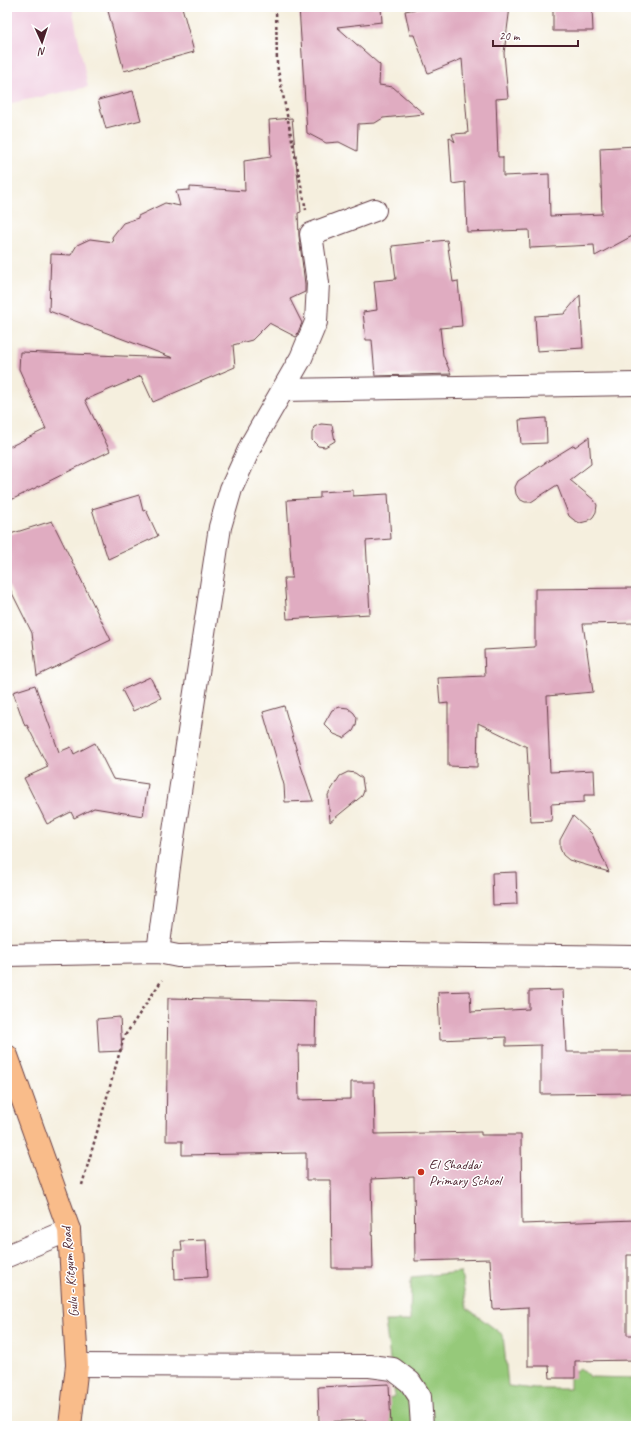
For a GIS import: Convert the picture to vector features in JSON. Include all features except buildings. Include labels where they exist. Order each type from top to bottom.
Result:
[{"type":"main road","name":"Gulu - Kitgum Road","points":[[7,1056],[69,1230],[77,1365],[70,1426]]},
{"type":"street","points":[[168,954],[171,851],[220,527],[231,489],[252,443],[301,358],[316,322],[318,283],[311,234],[375,210]]},
{"type":"street","points":[[283,390],[636,384]]},
{"type":"street","points":[[7,955],[321,953],[636,957]]},
{"type":"street","points":[[7,1256],[69,1230]]},
{"type":"street","points":[[77,1365],[370,1366],[393,1369],[410,1382],[420,1397],[422,1426]]},
{"type":"path","points":[[276,7],[277,65],[311,234]]},
{"type":"path","points":[[82,1186],[124,1037],[168,954]]},
{"type":"shaded area","points":[[7,7],[72,7],[88,87],[7,104]]},
{"type":"green space","points":[[461,1272],[467,1308],[503,1335],[508,1386],[535,1389],[570,1389],[570,1376],[580,1368],[590,1377],[636,1378],[636,1426],[378,1426],[379,1399],[395,1397],[385,1321],[410,1321],[411,1277]]},
{"type":"place","name":"El Shaddai Primary School","points":[[421,1172]]}]
